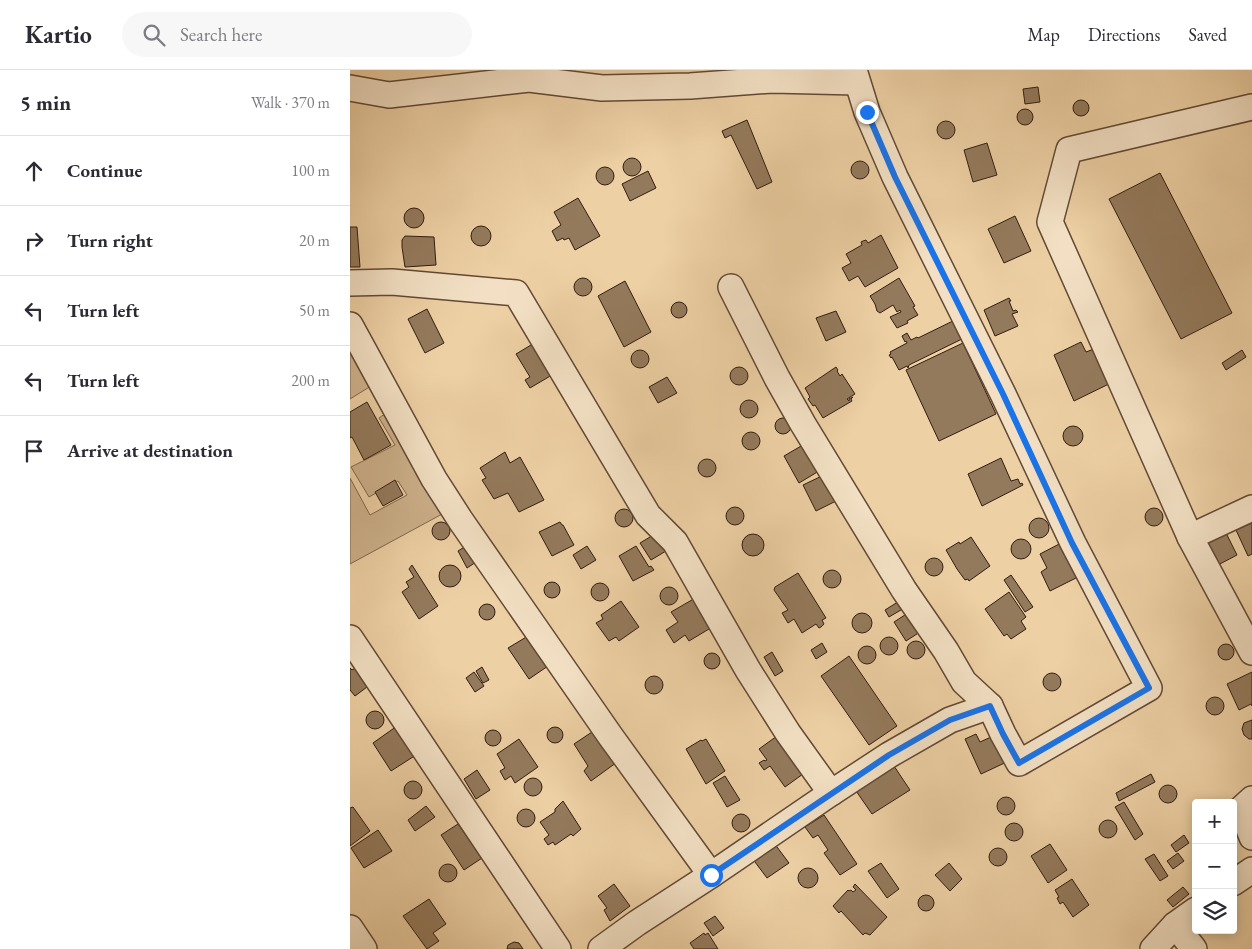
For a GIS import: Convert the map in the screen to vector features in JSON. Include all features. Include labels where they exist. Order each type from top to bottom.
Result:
[{"type":"street","points":[[350,88],[389,95],[529,79],[602,88],[690,86],[856,76],[867,112],[895,177],[1003,394],[1072,543],[1149,688],[1019,763],[990,706],[964,682],[946,651],[904,590],[803,424],[731,287]]},
{"type":"street","points":[[1252,107],[1069,150],[1050,222],[1190,537],[1252,652]]},
{"type":"street","points":[[350,283],[392,282],[516,293],[648,515],[675,542],[748,670],[788,733],[831,794]]},
{"type":"street","points":[[350,325],[434,479],[461,521],[605,729],[711,875]]},
{"type":"street","points":[[1190,537],[1252,508]]},
{"type":"street","points":[[350,638],[558,949]]},
{"type":"street","points":[[601,949],[889,755],[950,720],[990,706]]},
{"type":"street","points":[[1252,799],[1241,810],[1252,837]]},
{"type":"street","points":[[1237,880],[1252,870]]},
{"type":"street","points":[[1153,949],[1175,925],[1192,913]]},
{"type":"street","points":[[1175,925],[1194,949]]},
{"type":"street","points":[[350,928],[364,949]]},
{"type":"shaded area","points":[[350,339],[444,513],[350,564],[350,478],[370,515],[407,495],[398,481],[369,497],[351,467],[395,445],[379,418],[386,413],[371,386],[350,399]]},
{"type":"building","points":[[1038,87],[1040,102],[1025,104],[1023,89]]},
{"type":"building","points":[[1078,100],[1084,100],[1089,105],[1087,114],[1078,116],[1073,111],[1073,105]]},
{"type":"building","points":[[1022,109],[1028,109],[1033,114],[1031,123],[1022,125],[1017,120],[1017,114]]},
{"type":"building","points":[[747,120],[772,182],[757,189],[731,135],[725,138],[722,131]]},
{"type":"building","points":[[942,121],[950,121],[955,126],[953,137],[942,139],[937,134],[937,126]]},
{"type":"building","points":[[987,143],[997,175],[973,182],[964,150]]},
{"type":"building","points":[[632,158],[638,161],[641,167],[638,173],[632,176],[626,173],[623,167],[626,161]]},
{"type":"building","points":[[860,161],[866,164],[869,170],[866,176],[860,179],[854,176],[851,170],[854,164]]},
{"type":"building","points":[[605,167],[611,170],[614,176],[611,182],[605,185],[599,182],[596,176],[599,170]]},
{"type":"building","points":[[648,171],[656,188],[630,201],[622,184]]},
{"type":"building","points":[[1160,173],[1232,313],[1181,339],[1109,199]]},
{"type":"building","points":[[578,198],[600,236],[575,250],[569,238],[557,241],[552,231],[561,225],[554,212]]},
{"type":"building","points":[[414,208],[421,211],[424,218],[421,225],[414,228],[407,225],[404,218],[407,211]]},
{"type":"building","points":[[1015,216],[1031,251],[1004,263],[988,229]]},
{"type":"building","points":[[481,226],[488,229],[491,236],[488,243],[481,246],[474,243],[471,236],[474,229]]},
{"type":"building","points":[[350,227],[357,227],[360,267],[350,267]]},
{"type":"building","points":[[881,235],[898,268],[865,287],[858,276],[849,281],[842,268],[851,263],[846,254],[862,245],[861,242],[866,240],[868,243]]},
{"type":"building","points":[[405,236],[434,237],[436,265],[405,267],[402,240]]},
{"type":"building","points":[[579,278],[587,278],[592,283],[590,294],[579,296],[574,291],[574,283]]},
{"type":"building","points":[[899,278],[918,315],[907,321],[908,323],[897,328],[890,317],[901,312],[900,310],[897,312],[893,305],[880,313],[877,311],[870,296]]},
{"type":"building","points":[[625,281],[651,332],[624,347],[598,296]]},
{"type":"building","points":[[1009,298],[1013,311],[1016,310],[1018,312],[1012,314],[1018,326],[995,336],[984,310]]},
{"type":"building","points":[[676,302],[682,302],[687,307],[685,316],[676,318],[671,313],[671,307]]},
{"type":"building","points":[[427,309],[444,343],[425,353],[408,319]]},
{"type":"building","points":[[836,311],[846,332],[826,341],[816,318]]},
{"type":"building","points":[[957,319],[966,337],[909,365],[908,368],[907,366],[899,370],[889,355],[891,354],[890,352],[907,343],[902,336],[907,333],[911,340],[918,338]]},
{"type":"building","points":[[541,339],[552,375],[530,388],[525,380],[530,377],[516,354]]},
{"type":"building","points":[[1081,342],[1086,352],[1099,347],[1115,381],[1074,401],[1054,355]]},
{"type":"building","points":[[963,343],[996,414],[939,441],[906,370]]},
{"type":"building","points":[[640,350],[646,353],[649,359],[646,365],[640,368],[634,365],[631,359],[634,353]]},
{"type":"building","points":[[1242,350],[1246,357],[1226,370],[1222,363]]},
{"type":"building","points":[[735,367],[743,367],[748,372],[746,383],[735,385],[730,380],[730,372]]},
{"type":"building","points":[[836,367],[840,376],[842,374],[855,394],[847,399],[849,401],[853,397],[852,401],[823,418],[815,405],[813,406],[808,399],[810,397],[805,388]]},
{"type":"building","points":[[667,377],[677,393],[658,403],[649,387]]},
{"type":"building","points":[[749,400],[755,403],[758,409],[755,415],[749,418],[743,415],[740,409],[743,403]]},
{"type":"building","points":[[367,402],[391,445],[364,460],[352,437],[350,438],[350,412]]},
{"type":"building","points":[[780,418],[786,418],[791,423],[789,432],[780,434],[775,429],[775,423]]},
{"type":"building","points":[[1069,426],[1077,426],[1083,432],[1083,440],[1077,446],[1069,446],[1063,440],[1063,432]]},
{"type":"building","points":[[751,432],[757,435],[760,441],[757,447],[751,450],[745,447],[742,441],[745,435]]},
{"type":"building","points":[[808,442],[824,468],[799,483],[784,456]]},
{"type":"building","points":[[505,452],[510,463],[520,457],[544,500],[519,512],[508,493],[494,499],[482,480],[486,478],[480,468]]},
{"type":"building","points":[[1001,458],[1011,481],[1018,479],[1020,484],[1022,483],[1023,485],[982,506],[968,474]]},
{"type":"building","points":[[707,459],[713,462],[716,468],[713,474],[707,477],[701,474],[698,468],[701,462]]},
{"type":"building","points":[[826,474],[838,500],[816,511],[803,485]]},
{"type":"building","points":[[395,480],[403,495],[383,506],[375,492]]},
{"type":"building","points":[[735,507],[741,510],[744,516],[741,522],[735,525],[729,522],[726,516],[729,510]]},
{"type":"building","points":[[1150,508],[1158,508],[1163,513],[1161,524],[1150,526],[1145,521],[1145,513]]},
{"type":"building","points":[[624,509],[630,512],[633,518],[630,524],[624,527],[618,524],[615,518],[618,512]]},
{"type":"building","points":[[1035,518],[1043,518],[1049,524],[1049,532],[1043,538],[1035,538],[1029,532],[1029,524]]},
{"type":"building","points":[[441,522],[447,525],[450,531],[447,537],[441,540],[435,537],[432,531],[435,525]]},
{"type":"building","points":[[560,522],[574,545],[552,556],[539,532]]},
{"type":"building","points":[[1252,523],[1252,554],[1248,556],[1236,530]]},
{"type":"building","points":[[660,531],[671,548],[651,560],[640,543]]},
{"type":"building","points":[[1226,533],[1237,555],[1218,565],[1207,543]]},
{"type":"building","points":[[753,534],[761,537],[764,545],[761,553],[753,556],[745,553],[742,545],[745,537]]},
{"type":"building","points":[[971,537],[990,566],[969,581],[968,579],[965,580],[946,550]]},
{"type":"building","points":[[1017,539],[1025,539],[1031,545],[1031,553],[1025,559],[1017,559],[1011,553],[1011,545]]},
{"type":"building","points":[[1063,542],[1080,576],[1050,591],[1041,572],[1047,568],[1040,554]]},
{"type":"building","points":[[466,546],[476,562],[467,568],[458,551]]},
{"type":"building","points":[[587,546],[596,560],[581,569],[573,555]]},
{"type":"building","points":[[636,546],[649,567],[651,566],[654,570],[633,581],[619,556]]},
{"type":"building","points":[[934,558],[940,561],[943,567],[940,573],[934,576],[928,573],[925,567],[928,561]]},
{"type":"building","points":[[412,565],[438,606],[419,619],[402,592],[409,587],[406,582],[414,577],[409,569]]},
{"type":"building","points":[[450,565],[460,572],[461,576],[454,586],[450,587],[440,580],[439,576],[446,566]]},
{"type":"building","points":[[832,570],[838,573],[841,579],[838,585],[832,588],[826,585],[823,579],[826,573]]},
{"type":"building","points":[[798,573],[826,618],[822,620],[824,624],[821,627],[819,628],[816,624],[802,633],[794,619],[788,623],[782,613],[788,610],[774,590],[775,587]]},
{"type":"building","points":[[1011,575],[1033,607],[1025,612],[1004,580]]},
{"type":"building","points":[[549,582],[555,582],[560,587],[558,596],[549,598],[544,593],[544,587]]},
{"type":"building","points":[[600,583],[606,586],[609,592],[606,598],[600,601],[594,598],[591,592],[594,586]]},
{"type":"building","points":[[669,587],[675,590],[678,596],[675,602],[669,605],[663,602],[660,596],[663,590]]},
{"type":"building","points":[[1009,592],[1026,617],[1021,621],[1026,629],[1011,639],[1007,634],[1004,636],[985,609]]},
{"type":"building","points":[[697,597],[714,626],[689,641],[685,635],[674,643],[666,630],[678,622],[671,612]]},
{"type":"building","points":[[901,600],[906,607],[889,617],[885,610]]},
{"type":"building","points":[[621,601],[639,627],[619,641],[616,637],[609,641],[596,623],[603,619],[601,615]]},
{"type":"building","points":[[484,604],[490,604],[495,609],[493,618],[484,620],[479,615],[479,609]]},
{"type":"building","points":[[858,613],[866,613],[872,619],[872,627],[866,633],[858,633],[852,627],[852,619]]},
{"type":"building","points":[[908,613],[920,632],[906,641],[894,622]]},
{"type":"building","points":[[528,636],[548,666],[529,679],[508,648]]},
{"type":"building","points":[[889,637],[895,640],[898,646],[895,652],[889,655],[883,652],[880,646],[883,640]]},
{"type":"building","points":[[916,641],[922,644],[925,650],[922,656],[916,659],[910,656],[907,650],[910,644]]},
{"type":"building","points":[[822,643],[827,652],[816,659],[811,650]]},
{"type":"building","points":[[1223,644],[1229,644],[1234,649],[1232,658],[1223,660],[1218,655],[1218,649]]},
{"type":"building","points":[[867,646],[873,649],[876,655],[873,661],[867,664],[861,661],[858,655],[861,649]]},
{"type":"building","points":[[772,652],[783,671],[775,676],[764,657]]},
{"type":"building","points":[[709,653],[715,653],[720,658],[718,667],[709,669],[704,664],[704,658]]},
{"type":"building","points":[[849,656],[897,726],[869,745],[821,676]]},
{"type":"building","points":[[357,667],[371,684],[355,696],[350,690],[350,668],[352,670]]},
{"type":"building","points":[[482,667],[489,680],[483,683],[476,671]]},
{"type":"building","points":[[474,672],[484,686],[475,692],[466,678]]},
{"type":"building","points":[[1252,672],[1252,706],[1251,704],[1239,710],[1227,684]]},
{"type":"building","points":[[1048,673],[1056,673],[1061,678],[1059,689],[1048,691],[1043,686],[1043,678]]},
{"type":"building","points":[[654,676],[660,679],[663,685],[660,691],[654,694],[648,691],[645,685],[648,679]]},
{"type":"building","points":[[1211,697],[1219,697],[1224,702],[1222,713],[1211,715],[1206,710],[1206,702]]},
{"type":"building","points":[[375,711],[381,714],[384,720],[381,726],[375,729],[369,726],[366,720],[369,714]]},
{"type":"building","points":[[1252,720],[1252,739],[1249,739],[1244,735],[1242,729],[1244,723]]},
{"type":"building","points":[[397,726],[416,755],[391,771],[373,743]]},
{"type":"building","points":[[552,727],[558,727],[563,732],[561,741],[552,743],[547,738],[547,732]]},
{"type":"building","points":[[598,728],[620,760],[591,781],[584,771],[588,766],[574,744]]},
{"type":"building","points":[[490,730],[496,730],[501,735],[499,744],[490,746],[485,741],[485,735]]},
{"type":"building","points":[[976,734],[980,742],[991,737],[1011,760],[981,774],[965,739]]},
{"type":"building","points":[[777,736],[803,774],[785,787],[770,766],[764,770],[759,763],[767,760],[759,749]]},
{"type":"building","points":[[519,739],[538,767],[515,783],[511,776],[505,780],[500,771],[505,768],[497,754]]},
{"type":"building","points":[[706,739],[725,771],[706,784],[686,749]]},
{"type":"building","points":[[892,763],[910,790],[872,814],[854,788]]},
{"type":"building","points":[[477,770],[490,790],[476,799],[464,779]]},
{"type":"building","points":[[1151,774],[1155,782],[1119,801],[1116,793]]},
{"type":"building","points":[[725,776],[740,800],[727,807],[713,783]]},
{"type":"building","points":[[533,778],[539,781],[542,787],[539,793],[533,796],[527,793],[524,787],[527,781]]},
{"type":"building","points":[[413,781],[419,784],[422,790],[419,796],[413,799],[407,796],[404,790],[407,784]]},
{"type":"building","points":[[1164,785],[1172,785],[1177,790],[1175,801],[1164,803],[1159,798],[1159,790]]},
{"type":"building","points":[[1006,797],[1012,800],[1015,806],[1012,812],[1006,815],[1000,812],[997,806],[1000,800]]},
{"type":"building","points":[[563,801],[581,829],[573,836],[571,834],[555,845],[553,842],[548,845],[544,839],[549,835],[540,822],[555,812],[555,809]]},
{"type":"building","points":[[1124,802],[1143,834],[1135,840],[1115,807]]},
{"type":"building","points":[[426,806],[435,817],[415,831],[408,820]]},
{"type":"building","points":[[353,807],[370,831],[350,846],[350,808]]},
{"type":"building","points":[[526,809],[532,812],[535,818],[532,824],[526,827],[520,824],[517,818],[520,812]]},
{"type":"building","points":[[741,814],[747,817],[750,823],[747,829],[741,832],[735,829],[732,823],[735,817]]},
{"type":"building","points":[[824,815],[857,864],[840,875],[824,853],[828,850],[818,835],[813,838],[805,827]]},
{"type":"building","points":[[1104,820],[1112,820],[1117,825],[1115,836],[1104,838],[1099,833],[1099,825]]},
{"type":"building","points":[[1014,823],[1020,826],[1023,832],[1020,838],[1014,841],[1008,838],[1005,832],[1008,826]]},
{"type":"building","points":[[458,824],[482,858],[464,870],[441,835]]},
{"type":"building","points":[[378,830],[392,851],[364,868],[351,848]]},
{"type":"building","points":[[1184,835],[1189,843],[1176,852],[1171,845]]},
{"type":"building","points":[[774,843],[789,863],[767,878],[752,858]]},
{"type":"building","points":[[1050,844],[1067,870],[1048,883],[1031,856]]},
{"type":"building","points":[[998,848],[1004,851],[1007,857],[1004,863],[998,866],[992,863],[989,857],[992,851]]},
{"type":"building","points":[[1178,853],[1184,861],[1173,869],[1167,861]]},
{"type":"building","points":[[1154,854],[1168,876],[1160,881],[1145,859]]},
{"type":"building","points":[[881,863],[899,889],[887,898],[868,871]]},
{"type":"building","points":[[949,863],[962,879],[950,891],[935,875]]},
{"type":"building","points":[[448,864],[454,867],[457,873],[454,879],[448,882],[442,879],[439,873],[442,867]]},
{"type":"building","points":[[808,868],[815,871],[818,878],[815,885],[808,888],[801,885],[798,878],[801,871]]},
{"type":"building","points":[[1072,879],[1089,905],[1073,917],[1063,902],[1060,904],[1055,890]]},
{"type":"building","points":[[614,884],[630,906],[610,921],[604,910],[607,908],[598,896]]},
{"type":"building","points":[[855,884],[887,917],[870,935],[865,933],[863,935],[841,911],[839,913],[833,906],[848,890],[853,892],[856,890],[853,887]]},
{"type":"building","points":[[1183,887],[1189,894],[1173,907],[1167,900]]},
{"type":"building","points":[[923,895],[929,895],[934,900],[932,909],[923,911],[918,906],[918,900]]},
{"type":"building","points":[[429,899],[446,924],[433,933],[439,941],[427,949],[403,916]]},
{"type":"building","points":[[715,916],[724,928],[713,936],[704,923]]},
{"type":"building","points":[[704,933],[705,935],[708,933],[718,949],[694,949],[690,943]]},
{"type":"building","points":[[514,942],[519,943],[523,949],[507,949],[508,945]]},
{"type":"route","points":[[711,875],[889,755],[950,720],[990,706],[1019,763],[1028,756],[1149,688],[1072,543],[1003,394],[895,177],[867,112]]}]
